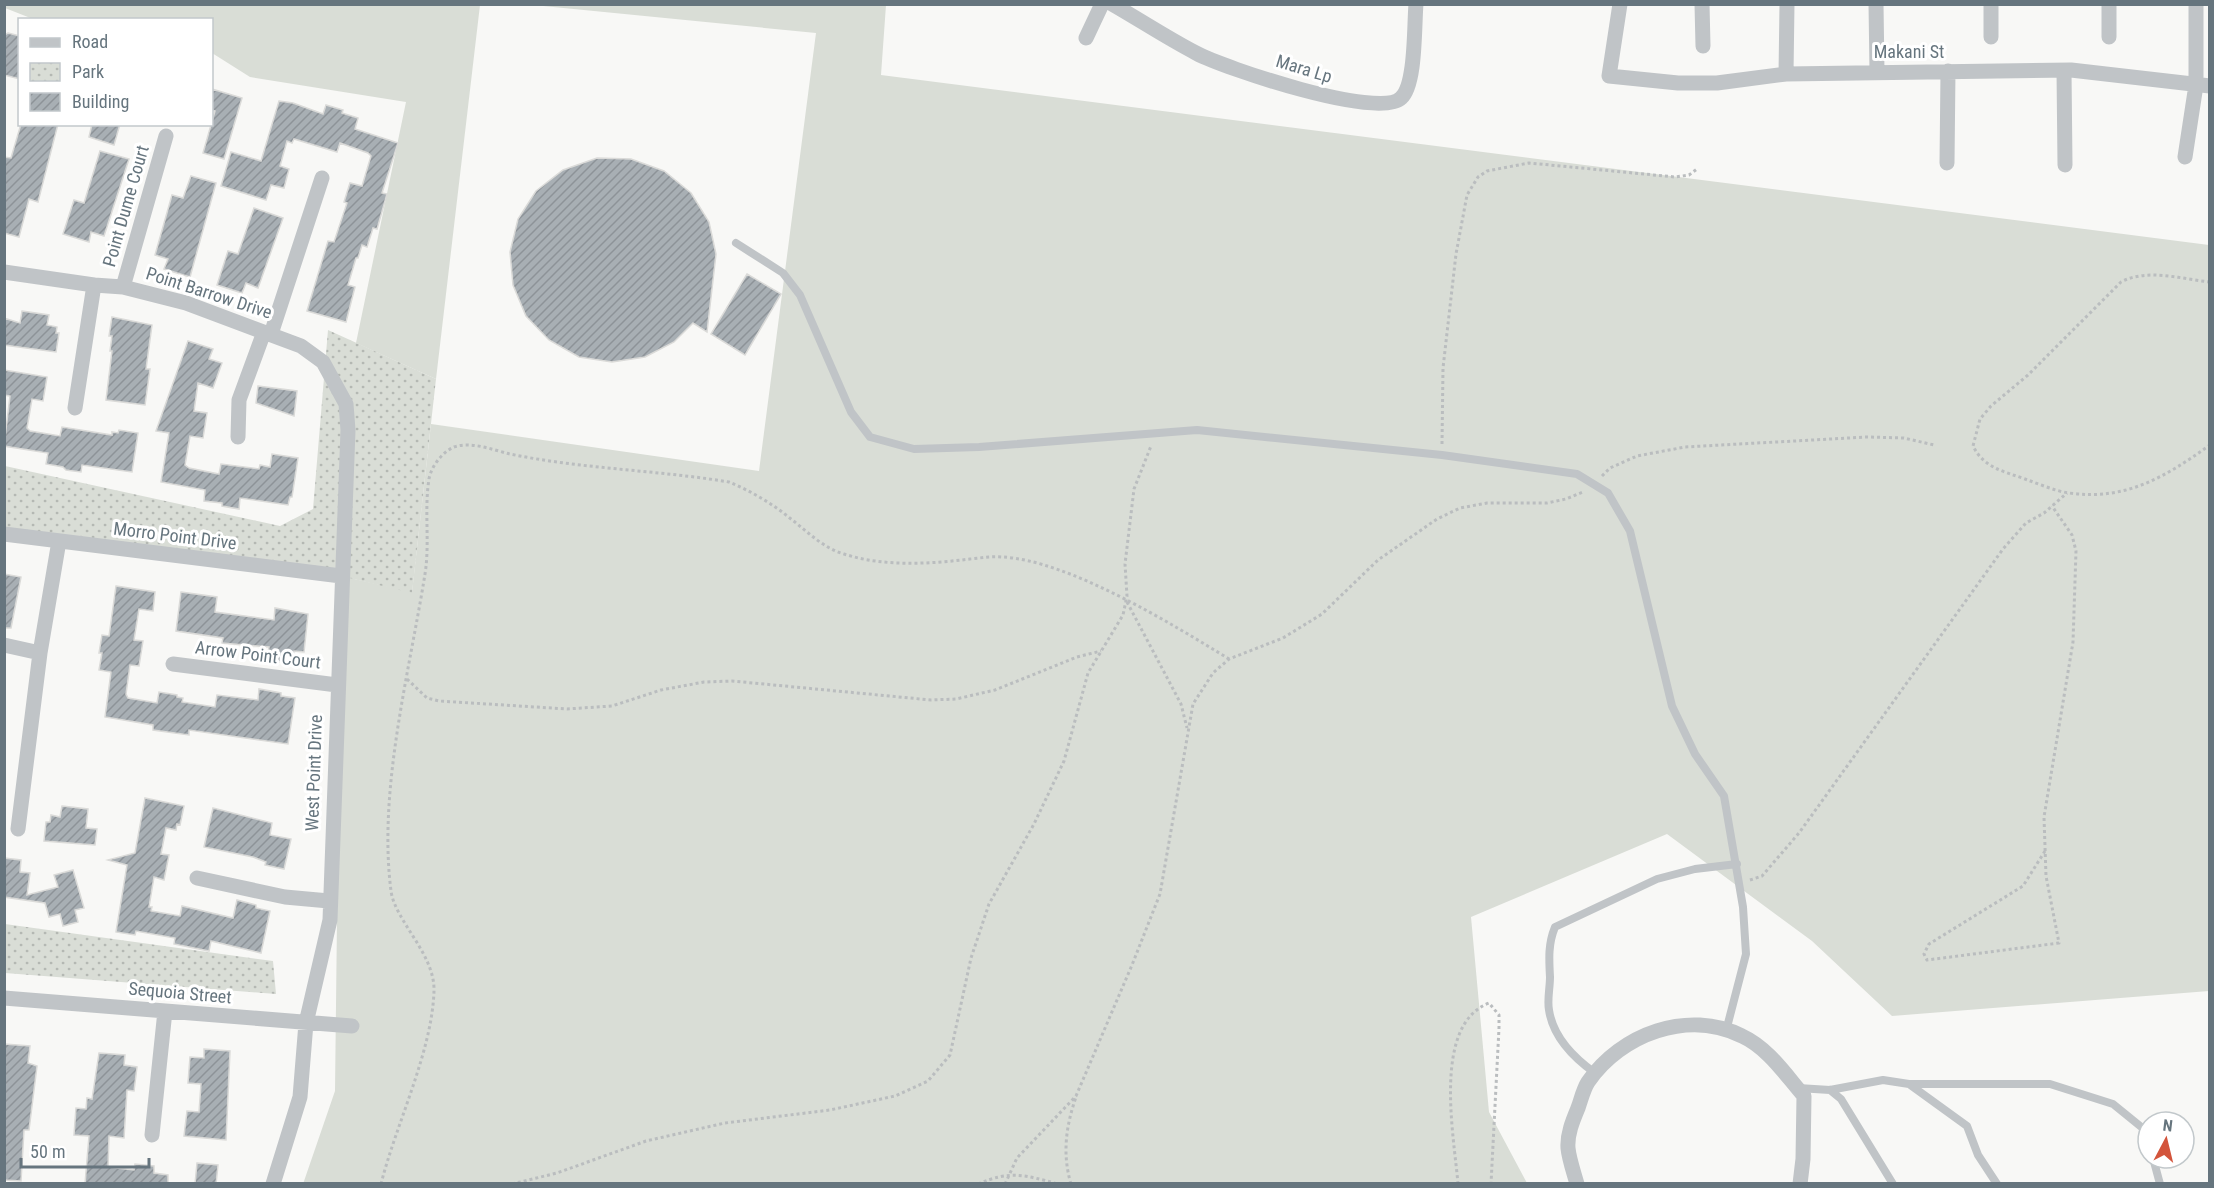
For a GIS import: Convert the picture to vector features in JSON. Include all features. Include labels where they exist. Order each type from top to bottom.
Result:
[{"type":"street","points":[[1086,38],[1102,4]]},
{"type":"street","name":"Mara Lp","points":[[1112,4],[1216,62],[1341,100],[1383,105],[1398,101],[1408,87],[1416,4]]},
{"type":"street","name":"Makani St","points":[[1620,4],[1609,76],[1678,83],[1717,83],[1786,74],[2064,71],[2203,86]]},
{"type":"street","points":[[1702,4],[1703,46]]},
{"type":"street","points":[[1786,74],[1787,4]]},
{"type":"street","points":[[1876,4],[1877,72]]},
{"type":"street","points":[[1991,4],[1991,37]]},
{"type":"street","points":[[2109,4],[2109,37]]},
{"type":"street","points":[[2185,157],[2203,86],[2196,4]]},
{"type":"street","points":[[1947,163],[1948,71]]},
{"type":"street","points":[[2064,71],[2065,165]]},
{"type":"street","name":"Point Dume Court","points":[[123,287],[166,136]]},
{"type":"street","points":[[238,438],[239,399],[268,333],[322,178]]},
{"type":"street","name":"Point Barrow Drive","points":[[4,272],[123,287],[186,303],[301,346],[323,362]]},
{"type":"street","points":[[75,408],[94,285]]},
{"type":"street","name":"West Point Drive","points":[[273,1184],[300,1097],[306,1023],[330,920],[348,430],[346,404],[323,362]]},
{"type":"street","name":"Morro Point Drive","points":[[4,534],[341,576]]},
{"type":"street","points":[[18,829],[40,653],[59,541]]},
{"type":"street","points":[[4,645],[40,653]]},
{"type":"street","name":"Arrow Point Court","points":[[173,664],[337,685]]},
{"type":"street","points":[[197,878],[285,897],[329,901]]},
{"type":"street","name":"Sequoia Street","points":[[4,999],[352,1026]]},
{"type":"street","points":[[152,1135],[165,1011]]},
{"type":"street","points":[[1577,1184],[1568,1147],[1570,1128],[1587,1084],[1604,1062],[1641,1035],[1683,1025],[1710,1026],[1741,1035],[1763,1049],[1804,1096],[1803,1159],[1800,1184]]},
{"type":"lane","points":[[736,243],[783,273],[800,295],[851,412],[870,437],[914,449],[979,447],[1197,430],[1442,455],[1577,474],[1608,493],[1630,531],[1672,706],[1695,754],[1724,796],[1737,864],[1746,954],[1726,1031]]},
{"type":"lane","points":[[1596,1073],[1580,1062],[1563,1043],[1554,1026],[1549,1009],[1549,942],[1555,927],[1657,879],[1695,869],[1737,864]]},
{"type":"lane","points":[[1796,1088],[1830,1090],[1883,1080],[1909,1084],[2049,1084],[2113,1104],[2136,1123]]},
{"type":"lane","points":[[1909,1084],[1967,1126],[1978,1155],[1997,1184]]},
{"type":"lane","points":[[1830,1090],[1841,1099],[1893,1184]]},
{"type":"path","points":[[1442,455],[1443,368],[1456,254],[1467,195],[1478,177],[1487,171],[1520,163],[1675,177],[1689,175],[1697,169]]},
{"type":"path","points":[[2210,282],[2145,275],[2121,282],[1980,419],[1973,446],[1978,457],[1989,467],[2067,493],[2091,495],[2126,490],[2167,475],[2210,445]]},
{"type":"path","points":[[512,1184],[557,1173],[646,1141],[725,1123],[830,1110],[895,1096],[928,1081],[950,1055],[971,958],[989,903],[1034,824],[1064,761],[1088,673],[1124,615],[1125,564],[1134,489],[1155,433]]},
{"type":"path","points":[[1071,1184],[1065,1143],[1069,1118],[1160,894],[1169,853],[1193,704],[1202,688],[1229,658],[1283,638],[1322,614],[1378,560],[1437,519],[1460,508],[1487,503],[1547,503],[1579,495],[1610,468],[1637,456],[1686,447],[1867,437],[1904,438],[1934,445]]},
{"type":"path","points":[[381,1184],[411,1090],[429,1024],[434,992],[433,979],[424,955],[391,895],[390,876],[393,754],[426,570],[429,478],[444,453],[456,446],[472,446],[566,463],[729,482],[744,488],[791,518],[814,539],[840,554],[874,561],[908,563],[986,557],[1020,559],[1051,568],[1126,600],[1229,658]]},
{"type":"path","points":[[1739,882],[1762,876],[1799,833],[2004,549],[2026,523],[2067,493]]},
{"type":"path","points":[[2045,851],[2023,886],[1929,944],[1924,954],[1927,960],[2059,943],[2046,876],[2044,817],[2073,642],[2076,551],[2072,536],[2052,506]]},
{"type":"path","points":[[1126,600],[1181,705],[1187,730]]},
{"type":"path","points":[[407,679],[427,698],[440,701],[567,709],[612,706],[660,690],[704,682],[732,681],[931,700],[976,696],[1077,657],[1101,651]]},
{"type":"path","points":[[1458,1184],[1450,1062],[1456,1040],[1477,1007],[1490,1002],[1499,1015],[1491,1184]]},
{"type":"path","points":[[1005,1184],[1017,1158],[1076,1096]]},
{"type":"path","points":[[978,1184],[1000,1174],[1030,1176],[1058,1184]]},
{"type":"green space","points":[[4,5],[480,5],[436,379],[356,343],[406,102],[250,77],[213,54],[213,18],[30,18],[5,8]]},
{"type":"green space","points":[[533,5],[886,5],[881,75],[2209,245],[2209,991],[1892,1016],[1812,941],[1667,834],[1471,917],[1489,1112],[1527,1183],[303,1184],[335,1091],[341,576],[412,592],[431,424],[759,471],[816,33]]},
{"type":"green space","points":[[328,330],[436,379],[412,593],[341,576],[5,535],[5,466],[280,526],[313,509]]},
{"type":"green space","points":[[5,924],[273,961],[276,994],[5,973]]},
{"type":"building","points":[[8,33],[18,36],[18,78],[4,75],[4,35]]},
{"type":"building","points":[[213,89],[242,98],[224,159],[203,153],[211,126],[213,126],[215,111],[213,110]]},
{"type":"building","points":[[279,101],[293,103],[323,114],[326,105],[343,110],[342,113],[358,118],[355,129],[398,143],[382,193],[387,194],[377,229],[373,228],[367,247],[362,245],[348,285],[355,287],[346,322],[307,311],[328,241],[334,242],[347,203],[344,202],[350,183],[362,186],[371,156],[340,143],[337,152],[294,139],[292,143],[287,141],[280,166],[289,169],[284,188],[271,185],[266,200],[221,186],[231,152],[261,161]]},
{"type":"building","points":[[20,126],[57,126],[38,202],[29,199],[19,237],[4,233],[4,157],[11,158]]},
{"type":"building","points":[[92,126],[119,126],[114,145],[89,137]]},
{"type":"building","points":[[100,151],[129,159],[104,236],[91,232],[89,242],[63,234],[74,200],[84,203]]},
{"type":"building","points":[[597,158],[631,159],[664,171],[691,193],[709,222],[716,254],[707,332],[693,323],[674,342],[645,357],[612,362],[579,357],[549,340],[526,316],[513,285],[510,252],[518,219],[536,191],[563,170]]},
{"type":"building","points":[[191,176],[216,183],[190,277],[164,269],[168,259],[155,255],[172,195],[183,198]]},
{"type":"building","points":[[254,208],[283,218],[258,288],[246,283],[242,293],[217,285],[228,251],[238,254]]},
{"type":"building","points":[[747,274],[781,294],[745,355],[711,334]]},
{"type":"building","points":[[22,311],[49,315],[47,325],[57,327],[56,333],[59,333],[56,352],[4,345],[4,318],[20,323]]},
{"type":"building","points":[[112,317],[152,325],[146,369],[150,369],[145,405],[106,400],[112,351],[110,351],[112,336],[109,336]]},
{"type":"building","points":[[188,341],[213,349],[209,359],[222,363],[213,388],[198,383],[194,411],[207,413],[203,438],[190,436],[185,465],[189,468],[219,474],[221,464],[259,469],[260,465],[270,467],[272,454],[298,458],[292,497],[288,505],[240,498],[239,509],[222,506],[222,503],[204,501],[205,490],[161,482],[169,433],[156,431]]},
{"type":"building","points":[[4,370],[47,377],[43,401],[32,399],[27,428],[30,431],[60,436],[62,427],[112,435],[112,432],[118,433],[119,430],[138,433],[132,472],[82,465],[81,472],[66,470],[63,467],[46,464],[48,453],[4,446],[10,396],[4,395]]},
{"type":"building","points":[[258,386],[297,391],[294,416],[256,403]]},
{"type":"building","points":[[4,574],[21,577],[11,628],[4,628]]},
{"type":"building","points":[[116,586],[155,592],[153,611],[139,609],[134,640],[143,641],[139,666],[130,665],[126,694],[128,698],[157,703],[159,692],[177,695],[183,698],[182,702],[215,707],[217,695],[258,700],[259,689],[281,693],[281,696],[295,698],[288,744],[189,730],[189,735],[153,730],[153,725],[105,717],[111,672],[99,670],[102,653],[99,653],[102,635],[109,636]]},
{"type":"building","points":[[181,592],[217,597],[215,612],[274,620],[275,608],[308,614],[304,652],[294,651],[292,660],[286,659],[286,663],[267,660],[269,647],[222,643],[223,638],[176,631]]},
{"type":"building","points":[[145,798],[184,806],[180,825],[177,824],[176,830],[166,828],[161,854],[169,855],[164,880],[154,877],[149,907],[152,907],[151,911],[180,916],[182,906],[233,918],[237,900],[256,905],[256,908],[270,911],[261,953],[211,941],[209,951],[174,944],[175,938],[136,931],[135,935],[116,932],[127,865],[108,860],[135,853]]},
{"type":"building","points":[[62,806],[88,809],[86,828],[97,829],[95,845],[44,841],[46,822],[50,822],[51,815],[60,817]]},
{"type":"building","points":[[213,808],[272,823],[270,835],[291,839],[284,869],[265,865],[266,862],[253,857],[204,847]]},
{"type":"building","points":[[4,858],[21,860],[20,872],[30,873],[27,895],[58,887],[54,875],[73,870],[84,908],[75,910],[78,922],[63,926],[60,914],[49,917],[45,903],[4,897]]},
{"type":"building","points":[[4,1044],[30,1046],[28,1063],[37,1066],[29,1130],[24,1130],[21,1181],[4,1180]]},
{"type":"building","points":[[204,1049],[230,1051],[226,1140],[184,1136],[187,1111],[199,1112],[201,1084],[188,1083],[190,1057],[204,1058]]},
{"type":"building","points":[[99,1053],[125,1055],[124,1065],[137,1067],[134,1091],[127,1090],[124,1138],[109,1136],[108,1167],[134,1170],[135,1164],[154,1166],[154,1173],[168,1175],[168,1184],[85,1184],[89,1136],[74,1135],[76,1108],[86,1109],[87,1098],[92,1099]]},
{"type":"building","points":[[197,1163],[218,1165],[216,1184],[195,1184]]}]
